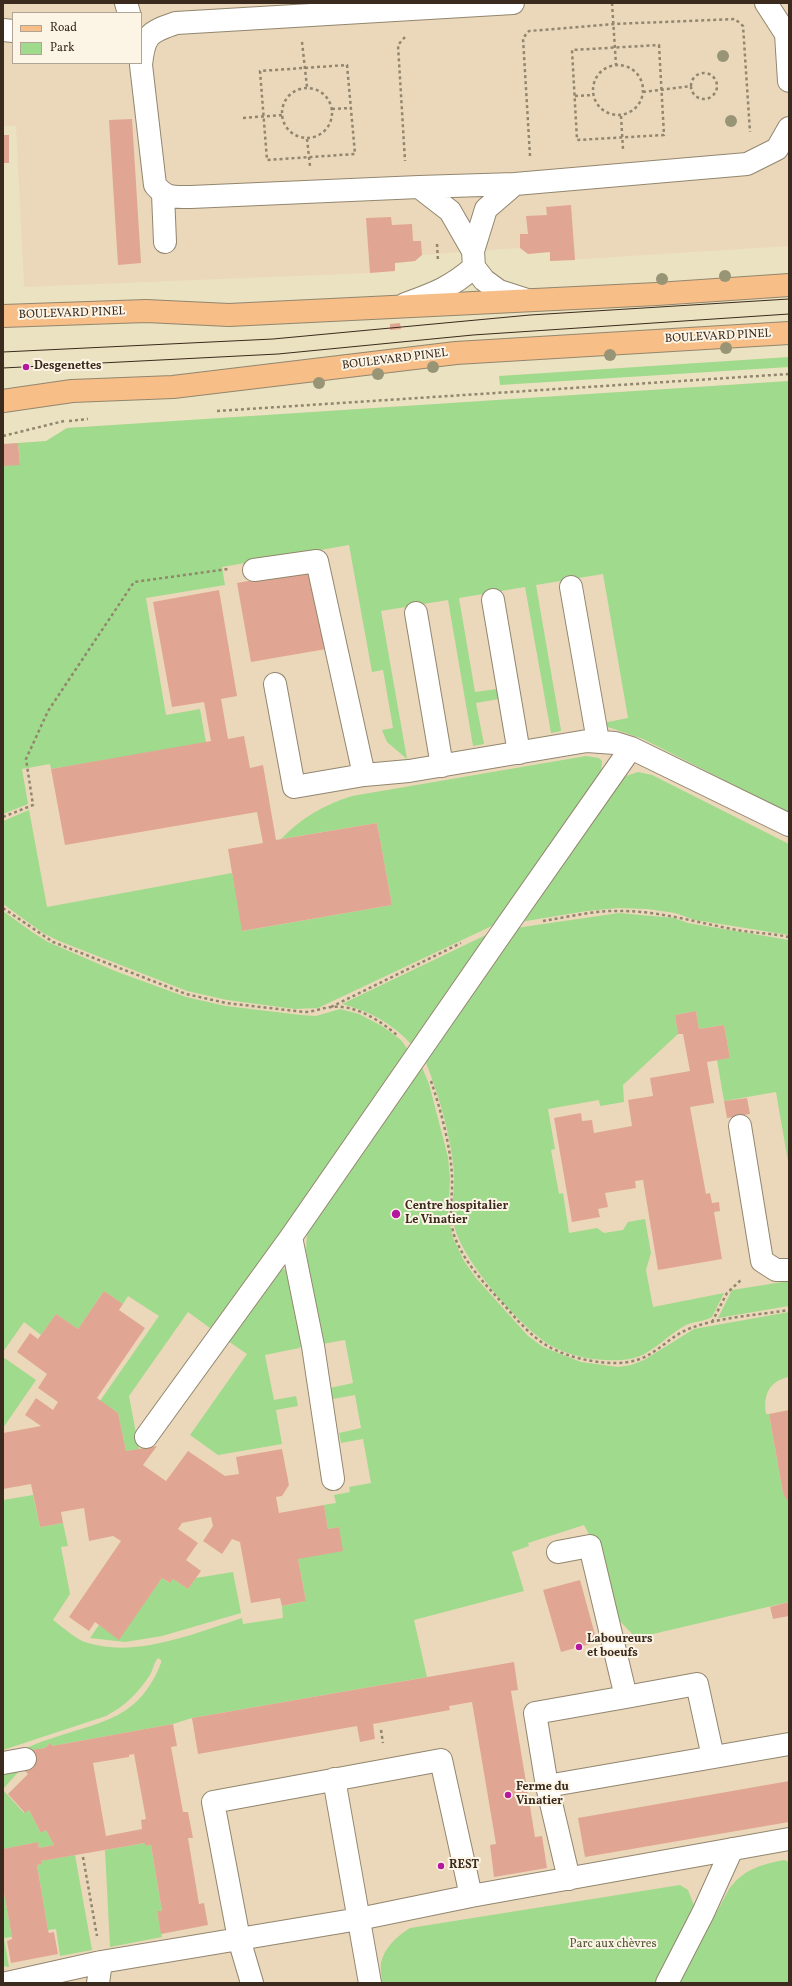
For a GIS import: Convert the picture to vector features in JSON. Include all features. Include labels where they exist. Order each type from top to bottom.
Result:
[{"type":"main road","name":"BOULEVARD PINEL","points":[[3,316],[146,311],[229,315],[789,285]]},
{"type":"main road","name":"BOULEVARD PINEL","points":[[3,401],[72,391],[173,387],[456,353],[789,333]]},
{"type":"lane","points":[[142,44],[157,29],[176,23],[513,3]]},
{"type":"lane","points":[[766,3],[786,34]]},
{"type":"lane","points":[[784,3],[789,80]]},
{"type":"lane","points":[[141,64],[155,185],[162,194],[170,198],[515,184],[747,164],[777,149],[789,128]]},
{"type":"lane","points":[[398,307],[448,288],[459,280],[473,259],[486,209],[515,184]]},
{"type":"lane","points":[[419,187],[450,210],[484,280],[499,291],[527,300]]},
{"type":"lane","points":[[162,194],[165,242]]},
{"type":"lane","points":[[254,570],[317,561],[364,776]]},
{"type":"lane","points":[[571,587],[598,741]]},
{"type":"lane","points":[[494,600],[520,753]]},
{"type":"lane","points":[[416,613],[442,766]]},
{"type":"lane","points":[[275,684],[294,787],[442,766],[587,741],[598,741],[631,748],[789,825]]},
{"type":"lane","points":[[146,1437],[291,1237],[504,928],[631,748]]},
{"type":"lane","points":[[740,1126],[762,1261],[776,1270],[789,1270]]},
{"type":"lane","points":[[291,1237],[313,1346],[333,1478]]},
{"type":"lane","points":[[558,1552],[590,1546],[626,1697]]},
{"type":"lane","points":[[569,1879],[546,1786],[535,1713],[697,1684],[713,1757]]},
{"type":"lane","points":[[546,1786],[789,1744]]},
{"type":"lane","points":[[3,1763],[25,1759]]},
{"type":"lane","points":[[252,1983],[239,1939],[212,1802],[441,1760],[471,1896]]},
{"type":"lane","points":[[334,1779],[370,1983]]},
{"type":"lane","points":[[6,1983],[101,1962],[359,1918],[471,1896],[789,1839]]},
{"type":"lane","points":[[667,1983],[703,1913],[732,1849]]},
{"type":"lane","points":[[98,1983],[101,1962]]},
{"type":"path","points":[[612,3],[616,65]]},
{"type":"path","points":[[419,187],[406,163],[398,45],[430,9]]},
{"type":"path","points":[[300,16],[307,87]]},
{"type":"path","points":[[515,184],[527,165],[531,165],[523,38],[529,31],[614,24],[735,19],[743,26],[750,133]]},
{"type":"path","points":[[659,45],[661,90],[664,135],[577,140],[572,50],[659,45]]},
{"type":"path","points":[[616,65],[624,65],[634,70],[642,83],[643,92],[638,105],[631,112],[621,116],[610,114],[602,110],[596,103],[592,87],[598,74],[604,69],[616,65]]},
{"type":"path","points":[[347,66],[350,108],[355,154],[268,160],[260,71],[347,66]]},
{"type":"path","points":[[703,73],[712,76],[717,82],[715,94],[709,99],[702,100],[694,96],[691,86],[693,78],[703,73]]},
{"type":"path","points":[[643,92],[691,86]]},
{"type":"path","points":[[307,87],[318,89],[325,94],[329,99],[332,109],[330,125],[324,132],[316,137],[307,139],[296,136],[289,131],[284,124],[282,115],[283,105],[287,97],[298,89],[307,87]]},
{"type":"path","points":[[575,96],[593,95]]},
{"type":"path","points":[[332,109],[350,108]]},
{"type":"path","points":[[243,118],[282,115]]},
{"type":"path","points":[[621,116],[625,174]]},
{"type":"path","points":[[437,239],[438,254]]},
{"type":"path","points":[[214,411],[789,374]]},
{"type":"path","points":[[3,436],[66,421],[89,419]]},
{"type":"path","points":[[3,817],[33,805],[26,760],[44,718],[134,582],[223,569],[254,570]]},
{"type":"path","points":[[3,908],[53,942],[186,994],[226,1003],[304,1012],[317,1012],[331,1007],[467,941]]},
{"type":"path","points":[[504,928],[588,913],[627,911],[674,916],[742,931],[789,937]]},
{"type":"path","points":[[331,1007],[343,1007],[360,1012],[384,1024],[401,1038],[417,1054],[423,1063],[431,1083],[450,1156],[452,1178],[450,1215],[454,1236],[464,1256],[478,1276],[526,1330],[547,1346],[585,1360],[623,1363],[638,1360],[686,1330],[712,1323],[789,1310]]},
{"type":"path","points":[[712,1323],[727,1293],[762,1261]]},
{"type":"path","points":[[83,1856],[101,1962]]},
{"type":"shaded area","points":[[3,3],[789,3],[789,246],[550,261],[549,252],[528,254],[520,248],[422,255],[415,261],[395,263],[370,273],[24,287],[16,126],[3,126]]},
{"type":"shaded area","name":"Centre hospitalier Le Vinatier","points":[[789,381],[789,1983],[3,1983],[3,444],[46,441],[67,428]]},
{"type":"green space","points":[[789,357],[789,367],[500,385],[499,376]]},
{"type":"green space","points":[[789,381],[789,813],[643,739],[608,727],[606,723],[608,722],[628,718],[603,574],[536,585],[561,730],[551,733],[525,587],[459,598],[475,692],[497,689],[499,699],[476,703],[484,744],[473,746],[448,600],[381,611],[407,759],[387,742],[382,730],[393,728],[383,670],[372,672],[349,545],[222,567],[225,585],[146,598],[166,715],[200,709],[206,743],[51,769],[50,764],[22,769],[28,804],[3,814],[3,466],[20,464],[18,443],[46,441],[67,428]]},
{"type":"green space","points":[[586,756],[599,758],[602,761],[601,772],[496,924],[318,1008],[295,1009],[227,1000],[187,991],[59,941],[43,933],[3,904],[3,821],[29,810],[47,907],[232,873],[243,931],[392,905],[377,823],[281,839],[289,831],[314,813],[352,796]]},
{"type":"green space","points":[[638,772],[652,775],[789,844],[789,935],[695,920],[675,913],[647,909],[618,908],[587,911],[520,922],[623,777]]},
{"type":"green space","points":[[3,911],[48,942],[115,971],[186,997],[226,1006],[301,1015],[316,1016],[340,1009],[359,1014],[382,1026],[401,1040],[409,1051],[217,1326],[210,1328],[188,1312],[129,1396],[139,1449],[126,1451],[118,1413],[100,1401],[159,1316],[128,1296],[123,1304],[104,1291],[78,1329],[56,1314],[41,1335],[24,1322],[3,1352]]},
{"type":"green space","points":[[619,913],[674,918],[688,923],[789,940],[789,1167],[776,1092],[724,1101],[717,1060],[730,1058],[724,1025],[699,1029],[696,1011],[675,1015],[678,1034],[623,1085],[624,1102],[600,1106],[599,1100],[548,1109],[555,1149],[551,1150],[559,1194],[563,1193],[569,1233],[597,1228],[604,1233],[623,1230],[628,1222],[645,1219],[651,1253],[646,1270],[653,1307],[724,1293],[712,1317],[686,1325],[638,1357],[620,1360],[600,1360],[568,1353],[550,1345],[538,1336],[508,1308],[493,1291],[468,1256],[459,1239],[454,1225],[452,1212],[454,1173],[450,1144],[440,1102],[425,1060],[516,928]]},
{"type":"green space","points":[[490,933],[412,1045],[405,1037],[380,1019],[362,1010],[342,1004]]},
{"type":"green space","points":[[421,1065],[429,1084],[448,1157],[450,1179],[448,1216],[453,1238],[464,1261],[476,1278],[528,1336],[543,1347],[581,1362],[618,1367],[631,1365],[644,1360],[694,1329],[789,1312],[789,1377],[772,1385],[767,1395],[765,1407],[766,1414],[769,1414],[783,1493],[789,1504],[789,1602],[636,1638],[618,1619],[599,1553],[584,1525],[528,1543],[529,1546],[512,1552],[524,1591],[414,1620],[427,1677],[192,1718],[173,1724],[52,1746],[50,1743],[45,1748],[13,1754],[43,1741],[103,1722],[118,1715],[142,1696],[152,1682],[161,1663],[161,1660],[158,1658],[150,1675],[141,1688],[113,1712],[106,1716],[3,1750],[3,1500],[33,1495],[40,1527],[63,1523],[68,1546],[61,1547],[70,1594],[53,1620],[74,1636],[88,1643],[107,1647],[126,1648],[146,1646],[166,1642],[242,1618],[243,1624],[283,1618],[282,1606],[306,1601],[298,1559],[339,1527],[328,1529],[324,1505],[336,1503],[334,1495],[350,1492],[349,1487],[371,1483],[363,1439],[341,1443],[339,1433],[361,1428],[355,1395],[333,1399],[330,1388],[353,1383],[345,1340],[322,1344],[306,1251],[307,1233],[315,1216]]},
{"type":"green space","points":[[284,1269],[288,1271],[303,1345],[299,1348],[265,1355],[274,1400],[296,1396],[298,1406],[276,1410],[282,1444],[218,1455],[190,1435],[247,1354],[228,1341],[280,1270]]},
{"type":"green space","points":[[789,1281],[789,1306],[718,1318],[732,1290]]},
{"type":"green space","points":[[3,1357],[36,1380],[3,1428]]},
{"type":"green space","points":[[233,1572],[241,1613],[162,1636],[125,1642],[90,1638],[99,1625],[119,1639],[162,1578],[169,1583],[173,1579],[188,1589],[196,1578]]},
{"type":"green space","points":[[22,1768],[3,1789],[3,1770]]},
{"type":"green space","points":[[3,1790],[24,1813],[29,1810],[41,1833],[46,1830],[54,1845],[39,1848],[38,1842],[4,1849]]},
{"type":"green space","points":[[145,1843],[145,1846],[151,1845],[162,1911],[157,1912],[162,1937],[110,1947],[105,1850]]},
{"type":"green space","points":[[75,1855],[92,1950],[60,1956],[56,1929],[48,1930],[37,1865],[42,1864],[41,1861]]},
{"type":"green space","points":[[784,1860],[789,1862],[789,1983],[679,1983],[729,1889],[747,1872],[760,1866]]},
{"type":"green space","name":"Parc aux chèvres","points":[[680,1885],[688,1890],[695,1908],[658,1983],[382,1983],[381,1965],[385,1952],[400,1935],[410,1928]]},
{"type":"green space","points":[[3,1888],[12,1937],[4,1938],[9,1967],[3,1966]]},
{"type":"building","points":[[132,119],[141,263],[118,265],[109,120]]},
{"type":"building","points":[[3,135],[9,135],[9,163],[3,163]]},
{"type":"building","points":[[571,205],[575,260],[550,261],[550,252],[528,254],[520,248],[520,234],[528,234],[526,216],[547,215],[546,207]]},
{"type":"building","points":[[391,217],[392,225],[412,224],[413,241],[421,241],[422,255],[415,261],[395,263],[395,271],[370,273],[366,218]]},
{"type":"building","points":[[400,323],[401,329],[390,330],[390,324]]},
{"type":"building","points":[[18,443],[20,465],[3,466],[3,444]]},
{"type":"building","points":[[312,570],[326,649],[251,662],[237,583]]},
{"type":"building","points":[[219,590],[237,696],[221,699],[228,739],[244,736],[250,768],[263,765],[276,840],[377,823],[392,905],[242,931],[228,849],[263,843],[257,812],[65,845],[51,769],[211,741],[204,702],[172,707],[153,602]]},
{"type":"building","points":[[696,1011],[699,1029],[724,1025],[730,1058],[707,1062],[714,1103],[690,1107],[706,1194],[710,1193],[712,1203],[719,1202],[720,1211],[714,1212],[722,1259],[658,1270],[643,1180],[635,1181],[636,1188],[605,1193],[608,1207],[598,1209],[600,1217],[572,1222],[554,1118],[581,1113],[582,1121],[592,1120],[594,1133],[632,1126],[628,1100],[653,1096],[650,1078],[690,1071],[683,1034],[678,1034],[675,1015]]},
{"type":"building","points":[[747,1098],[750,1114],[727,1118],[724,1101]]},
{"type":"building","points":[[104,1291],[123,1304],[119,1310],[145,1328],[97,1398],[118,1413],[126,1451],[157,1446],[143,1465],[166,1481],[188,1451],[225,1476],[239,1474],[236,1457],[282,1449],[289,1485],[282,1496],[276,1497],[279,1513],[324,1505],[328,1529],[339,1527],[343,1551],[298,1559],[306,1601],[282,1606],[280,1598],[251,1603],[240,1542],[232,1539],[222,1554],[203,1541],[213,1526],[211,1517],[182,1523],[178,1529],[198,1543],[186,1560],[201,1571],[188,1589],[173,1579],[170,1583],[162,1578],[119,1640],[95,1622],[89,1631],[69,1617],[121,1541],[113,1536],[89,1541],[84,1508],[61,1512],[63,1523],[40,1527],[31,1484],[3,1489],[3,1433],[41,1426],[25,1415],[36,1398],[53,1410],[58,1402],[38,1388],[47,1374],[17,1352],[30,1333],[38,1339],[56,1314],[78,1329]]},
{"type":"building","points":[[789,1410],[789,1504],[783,1493],[769,1414]]},
{"type":"building","points":[[580,1580],[597,1642],[561,1652],[543,1590]]},
{"type":"building","points":[[789,1602],[789,1616],[773,1619],[770,1607]]},
{"type":"building","name":"Ferme du Vinatier","points":[[514,1662],[518,1690],[511,1691],[535,1837],[542,1836],[547,1868],[494,1877],[490,1845],[496,1844],[472,1702],[449,1706],[450,1710],[373,1724],[375,1739],[360,1742],[357,1726],[198,1754],[192,1718]]},
{"type":"building","points":[[173,1724],[177,1746],[171,1747],[183,1812],[188,1812],[193,1838],[188,1838],[199,1904],[204,1903],[208,1925],[161,1934],[157,1911],[162,1911],[151,1845],[145,1846],[145,1843],[41,1861],[42,1864],[37,1865],[48,1930],[49,1933],[54,1932],[58,1954],[11,1963],[7,1941],[12,1939],[12,1937],[3,1888],[3,1849],[38,1842],[39,1848],[54,1845],[46,1830],[41,1833],[29,1810],[25,1813],[8,1794],[28,1774],[22,1768],[32,1759],[31,1750],[45,1748],[50,1743],[52,1746]],"holes":[[[134,1754],[146,1819],[141,1820],[142,1829],[106,1836],[93,1763],[129,1757],[129,1755]]]},
{"type":"building","points":[[789,1781],[789,1822],[585,1857],[578,1818]]},
{"type":"tram line","points":[[3,352],[273,339],[530,315],[789,299]]},
{"type":"tram line","points":[[3,368],[278,354],[473,335],[789,314]]},
{"type":"place","name":"Desgenettes","points":[[26,367]]},
{"type":"place","name":"Centre hospitalier Le Vinatier","points":[[396,1214]]},
{"type":"place","name":"Laboureurs et boeufs","points":[[579,1647]]},
{"type":"place","name":"Ferme du Vinatier","points":[[508,1795]]},
{"type":"place","name":"REST","points":[[441,1866]]}]
